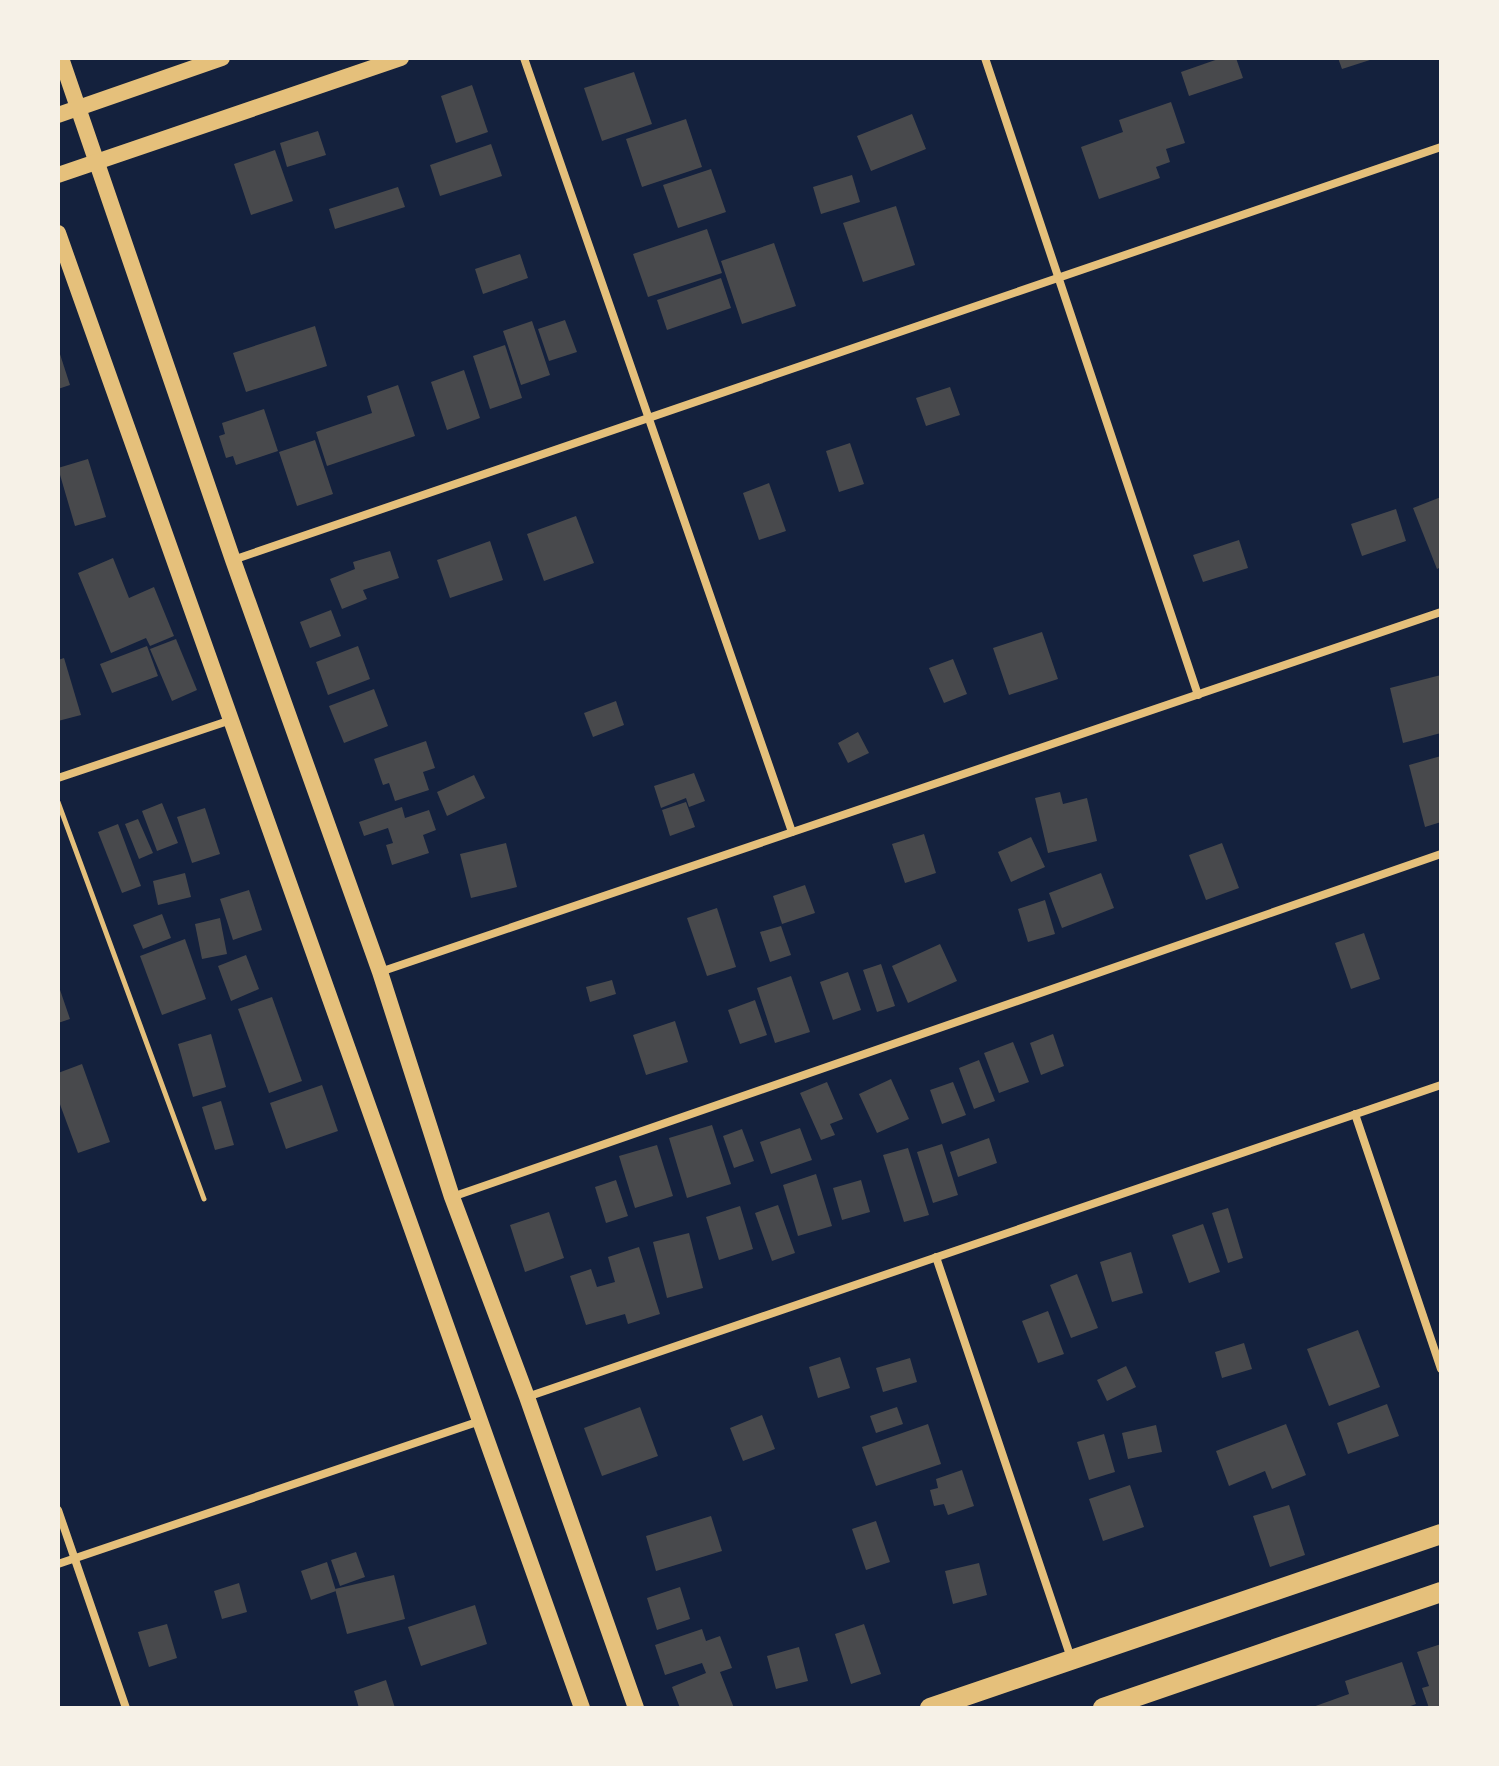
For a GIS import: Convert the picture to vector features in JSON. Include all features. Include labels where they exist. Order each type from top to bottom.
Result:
[{"type":"main road","points":[[61,58],[233,560],[380,972],[452,1197],[527,1397],[636,1708]]},
{"type":"main road","points":[[58,115],[222,58]]},
{"type":"main road","points":[[58,175],[401,58]]},
{"type":"main road","points":[[58,233],[582,1708]]},
{"type":"main road","points":[[930,1708],[1441,1534]]},
{"type":"main road","points":[[1103,1708],[1441,1592]]},
{"type":"street","points":[[524,58],[792,832]]},
{"type":"street","points":[[985,58],[1198,695]]},
{"type":"street","points":[[233,560],[1441,147]]},
{"type":"street","points":[[380,972],[1441,612]]},
{"type":"street","points":[[58,778],[231,720]]},
{"type":"street","points":[[452,1197],[1441,854]]},
{"type":"street","points":[[527,1397],[1441,1085]]},
{"type":"street","points":[[1355,1114],[1441,1369]]},
{"type":"street","points":[[936,1257],[1072,1660]]},
{"type":"street","points":[[58,1564],[480,1421]]},
{"type":"street","points":[[58,1510],[126,1708]]},
{"type":"path","points":[[58,802],[204,1199]]},
{"type":"building","points":[[1221,58],[1236,58],[1243,78],[1189,96],[1181,72]]},
{"type":"building","points":[[1338,58],[1373,58],[1373,59],[1342,69]]},
{"type":"building","points":[[634,72],[652,124],[602,141],[584,88]]},
{"type":"building","points":[[472,85],[488,132],[456,143],[441,96]]},
{"type":"building","points":[[1171,102],[1185,143],[1166,149],[1170,162],[1156,167],[1160,178],[1099,199],[1081,147],[1123,132],[1119,120]]},
{"type":"building","points":[[912,114],[926,149],[871,171],[857,136]]},
{"type":"building","points":[[686,119],[702,167],[642,187],[626,139]]},
{"type":"building","points":[[318,131],[326,155],[287,167],[280,143]]},
{"type":"building","points":[[491,144],[502,176],[440,196],[430,165]]},
{"type":"building","points":[[275,150],[293,201],[251,215],[234,164]]},
{"type":"building","points":[[711,169],[726,212],[678,228],[663,185]]},
{"type":"building","points":[[852,175],[860,202],[821,214],[813,187]]},
{"type":"building","points":[[398,187],[405,207],[335,229],[329,209]]},
{"type":"building","points":[[896,206],[915,265],[863,282],[843,223]]},
{"type":"building","points":[[707,229],[722,273],[648,297],[633,254]]},
{"type":"building","points":[[774,243],[796,306],[742,324],[721,261]]},
{"type":"building","points":[[520,254],[528,278],[483,294],[475,269]]},
{"type":"building","points":[[721,278],[731,308],[667,330],[657,300]]},
{"type":"building","points":[[565,320],[577,352],[549,361],[538,329]]},
{"type":"building","points":[[532,321],[550,375],[521,385],[503,331]]},
{"type":"building","points":[[315,326],[327,366],[246,392],[233,353]]},
{"type":"building","points":[[505,345],[522,398],[490,409],[473,356]]},
{"type":"building","points":[[58,348],[70,385],[58,389]]},
{"type":"building","points":[[464,370],[480,418],[447,430],[431,382]]},
{"type":"building","points":[[398,385],[415,436],[327,466],[316,432],[372,413],[367,396]]},
{"type":"building","points":[[950,387],[960,415],[926,426],[916,398]]},
{"type":"building","points":[[264,409],[278,451],[236,465],[233,456],[226,458],[219,436],[225,434],[222,423]]},
{"type":"building","points":[[315,440],[333,494],[297,506],[279,452]]},
{"type":"building","points":[[850,443],[864,484],[839,492],[826,451]]},
{"type":"building","points":[[88,459],[106,517],[75,526],[58,468]]},
{"type":"building","points":[[769,483],[786,531],[759,540],[743,493]]},
{"type":"building","points":[[1441,497],[1441,567],[1437,569],[1413,508]]},
{"type":"building","points":[[1396,509],[1406,541],[1362,556],[1351,524]]},
{"type":"building","points":[[576,516],[594,563],[544,581],[527,534]]},
{"type":"building","points":[[1239,540],[1248,568],[1203,582],[1193,555]]},
{"type":"building","points":[[490,541],[503,580],[450,598],[437,560]]},
{"type":"building","points":[[390,551],[399,578],[363,590],[367,599],[342,609],[330,579],[355,569],[353,562]]},
{"type":"building","points":[[113,558],[129,598],[154,587],[174,636],[150,646],[146,638],[111,653],[78,573]]},
{"type":"building","points":[[331,610],[341,636],[310,648],[300,622]]},
{"type":"building","points":[[1042,632],[1058,679],[1009,695],[993,648]]},
{"type":"building","points":[[176,639],[197,690],[172,701],[150,649]]},
{"type":"building","points":[[147,646],[158,676],[112,693],[100,664]]},
{"type":"building","points":[[358,646],[370,679],[328,695],[316,662]]},
{"type":"building","points":[[64,658],[81,715],[58,721],[58,660]]},
{"type":"building","points":[[953,659],[967,694],[944,703],[929,668]]},
{"type":"building","points":[[1441,675],[1441,733],[1403,743],[1390,688]]},
{"type":"building","points":[[374,689],[388,726],[344,743],[329,706]]},
{"type":"building","points":[[616,701],[624,725],[593,737],[584,713]]},
{"type":"building","points":[[858,732],[869,753],[848,763],[838,743]]},
{"type":"building","points":[[426,741],[435,768],[423,772],[429,790],[395,801],[389,783],[383,785],[374,759]]},
{"type":"building","points":[[1441,756],[1441,822],[1425,827],[1409,765]]},
{"type":"building","points":[[694,773],[705,801],[689,807],[686,798],[661,808],[654,786]]},
{"type":"building","points":[[474,775],[485,798],[447,816],[437,792]]},
{"type":"building","points":[[1060,792],[1063,804],[1087,798],[1097,841],[1048,853],[1035,798]]},
{"type":"building","points":[[686,802],[695,827],[670,836],[662,810]]},
{"type":"building","points":[[162,803],[178,843],[157,851],[142,811]]},
{"type":"building","points":[[402,807],[405,818],[429,810],[436,830],[423,835],[429,853],[392,865],[386,845],[393,843],[388,828],[364,836],[359,822]]},
{"type":"building","points":[[205,808],[220,854],[192,863],[177,817]]},
{"type":"building","points":[[138,819],[153,853],[139,859],[125,824]]},
{"type":"building","points":[[118,824],[141,886],[122,893],[98,832]]},
{"type":"building","points":[[924,834],[936,873],[905,883],[892,844]]},
{"type":"building","points":[[1031,837],[1045,867],[1011,882],[998,852]]},
{"type":"building","points":[[506,843],[517,887],[471,898],[460,854]]},
{"type":"building","points":[[1222,843],[1239,888],[1206,900],[1189,855]]},
{"type":"building","points":[[185,873],[191,897],[158,905],[153,881]]},
{"type":"building","points":[[1101,873],[1114,908],[1062,928],[1049,893]]},
{"type":"building","points":[[805,885],[815,913],[782,924],[773,896]]},
{"type":"building","points":[[249,890],[262,930],[233,940],[220,899]]},
{"type":"building","points":[[1045,900],[1055,934],[1028,942],[1018,909]]},
{"type":"building","points":[[717,908],[736,967],[707,976],[687,918]]},
{"type":"building","points":[[162,914],[171,938],[143,949],[133,925]]},
{"type":"building","points":[[220,918],[227,954],[202,959],[195,924]]},
{"type":"building","points":[[781,926],[791,955],[770,962],[760,932]]},
{"type":"building","points":[[1364,933],[1380,979],[1351,989],[1335,943]]},
{"type":"building","points":[[185,939],[206,999],[162,1015],[140,956]]},
{"type":"building","points":[[940,944],[957,981],[908,1003],[892,966]]},
{"type":"building","points":[[246,955],[259,989],[231,1001],[218,966]]},
{"type":"building","points":[[881,964],[895,1006],[877,1012],[863,970]]},
{"type":"building","points":[[848,972],[861,1010],[833,1020],[820,982]]},
{"type":"building","points":[[791,976],[810,1032],[775,1043],[757,988]]},
{"type":"building","points":[[612,980],[616,994],[590,1002],[586,987]]},
{"type":"building","points":[[58,984],[70,1019],[58,1023]]},
{"type":"building","points":[[272,997],[302,1081],[269,1093],[238,1009]]},
{"type":"building","points":[[755,1000],[767,1035],[740,1044],[728,1010]]},
{"type":"building","points":[[675,1021],[688,1062],[646,1075],[633,1035]]},
{"type":"building","points":[[211,1034],[226,1087],[193,1097],[178,1044]]},
{"type":"building","points":[[1053,1034],[1064,1066],[1041,1075],[1030,1043]]},
{"type":"building","points":[[1013,1042],[1029,1082],[999,1093],[984,1053]]},
{"type":"building","points":[[979,1060],[995,1101],[974,1109],[959,1068]]},
{"type":"building","points":[[82,1064],[110,1142],[78,1153],[58,1099],[58,1073]]},
{"type":"building","points":[[891,1079],[909,1119],[877,1133],[859,1094]]},
{"type":"building","points":[[827,1082],[843,1119],[830,1124],[835,1135],[821,1140],[800,1093]]},
{"type":"building","points":[[953,1082],[966,1115],[942,1124],[930,1090]]},
{"type":"building","points":[[322,1085],[338,1131],[286,1149],[270,1103]]},
{"type":"building","points":[[221,1101],[234,1145],[215,1150],[202,1107]]},
{"type":"building","points":[[712,1125],[731,1184],[687,1198],[669,1138]]},
{"type":"building","points":[[800,1128],[812,1160],[771,1174],[760,1142]]},
{"type":"building","points":[[742,1129],[754,1161],[734,1168],[723,1136]]},
{"type":"building","points":[[989,1138],[997,1163],[958,1177],[950,1152]]},
{"type":"building","points":[[942,1144],[958,1195],[933,1203],[917,1152]]},
{"type":"building","points":[[657,1145],[673,1196],[635,1208],[619,1156]]},
{"type":"building","points":[[908,1148],[929,1215],[904,1222],[883,1155]]},
{"type":"building","points":[[816,1174],[832,1226],[798,1236],[783,1185]]},
{"type":"building","points":[[616,1180],[628,1216],[606,1223],[595,1187]]},
{"type":"building","points":[[861,1180],[870,1212],[842,1220],[833,1188]]},
{"type":"building","points":[[778,1205],[795,1253],[772,1261],[755,1213]]},
{"type":"building","points":[[740,1206],[753,1249],[719,1260],[706,1217]]},
{"type":"building","points":[[1228,1208],[1243,1258],[1228,1263],[1212,1213]]},
{"type":"building","points":[[549,1212],[564,1258],[525,1272],[510,1225]]},
{"type":"building","points":[[1203,1224],[1220,1272],[1189,1283],[1172,1235]]},
{"type":"building","points":[[689,1233],[703,1288],[667,1298],[653,1242]]},
{"type":"building","points":[[639,1247],[660,1314],[628,1324],[625,1314],[586,1325],[570,1276],[591,1269],[597,1287],[615,1282],[608,1257]]},
{"type":"building","points":[[1131,1252],[1143,1293],[1112,1302],[1100,1262]]},
{"type":"building","points":[[1077,1274],[1098,1328],[1071,1338],[1050,1285]]},
{"type":"building","points":[[1048,1311],[1064,1354],[1038,1363],[1022,1321]]},
{"type":"building","points":[[1358,1330],[1380,1387],[1329,1406],[1307,1349]]},
{"type":"building","points":[[1244,1343],[1252,1369],[1222,1378],[1215,1352]]},
{"type":"building","points":[[840,1357],[850,1388],[818,1398],[809,1367]]},
{"type":"building","points":[[910,1358],[917,1382],[883,1392],[876,1368]]},
{"type":"building","points":[[1126,1366],[1136,1387],[1107,1401],[1097,1380]]},
{"type":"building","points":[[1387,1404],[1399,1436],[1348,1454],[1337,1423]]},
{"type":"building","points":[[640,1407],[658,1456],[602,1476],[584,1428]]},
{"type":"building","points":[[897,1407],[903,1424],[876,1433],[870,1416]]},
{"type":"building","points":[[762,1415],[775,1449],[743,1461],[730,1428]]},
{"type":"building","points":[[928,1424],[941,1464],[876,1486],[862,1447]]},
{"type":"building","points":[[1286,1424],[1306,1475],[1272,1489],[1265,1471],[1229,1486],[1216,1451]]},
{"type":"building","points":[[1156,1425],[1162,1452],[1128,1459],[1122,1433]]},
{"type":"building","points":[[1104,1434],[1115,1472],[1089,1480],[1077,1442]]},
{"type":"building","points":[[962,1470],[974,1506],[948,1515],[944,1504],[934,1506],[930,1490],[938,1488],[936,1479]]},
{"type":"building","points":[[1130,1485],[1144,1527],[1103,1541],[1089,1499]]},
{"type":"building","points":[[1289,1505],[1305,1555],[1270,1567],[1253,1516]]},
{"type":"building","points":[[711,1516],[722,1551],[656,1571],[646,1536]]},
{"type":"building","points":[[876,1521],[890,1562],[866,1570],[852,1529]]},
{"type":"building","points":[[356,1552],[365,1577],[340,1586],[331,1560]]},
{"type":"building","points":[[327,1562],[336,1591],[311,1600],[301,1571]]},
{"type":"building","points":[[979,1563],[987,1595],[953,1604],[945,1571]]},
{"type":"building","points":[[394,1575],[405,1619],[347,1634],[335,1589]]},
{"type":"building","points":[[239,1583],[247,1612],[222,1619],[214,1591]]},
{"type":"building","points":[[680,1587],[690,1619],[657,1630],[647,1598]]},
{"type":"building","points":[[475,1605],[487,1644],[421,1666],[408,1627]]},
{"type":"building","points":[[167,1624],[177,1658],[149,1667],[138,1632]]},
{"type":"building","points":[[864,1624],[881,1674],[851,1684],[835,1634]]},
{"type":"building","points":[[702,1629],[706,1641],[720,1636],[732,1668],[720,1672],[734,1708],[680,1708],[672,1687],[706,1673],[702,1663],[665,1675],[655,1645]]},
{"type":"building","points":[[1441,1644],[1441,1708],[1429,1708],[1422,1688],[1429,1686],[1417,1652]]},
{"type":"building","points":[[799,1647],[808,1681],[776,1689],[767,1656]]},
{"type":"building","points":[[1402,1662],[1416,1704],[1405,1708],[1310,1708],[1349,1694],[1345,1681]]},
{"type":"building","points":[[386,1680],[395,1708],[359,1708],[354,1691]]}]
